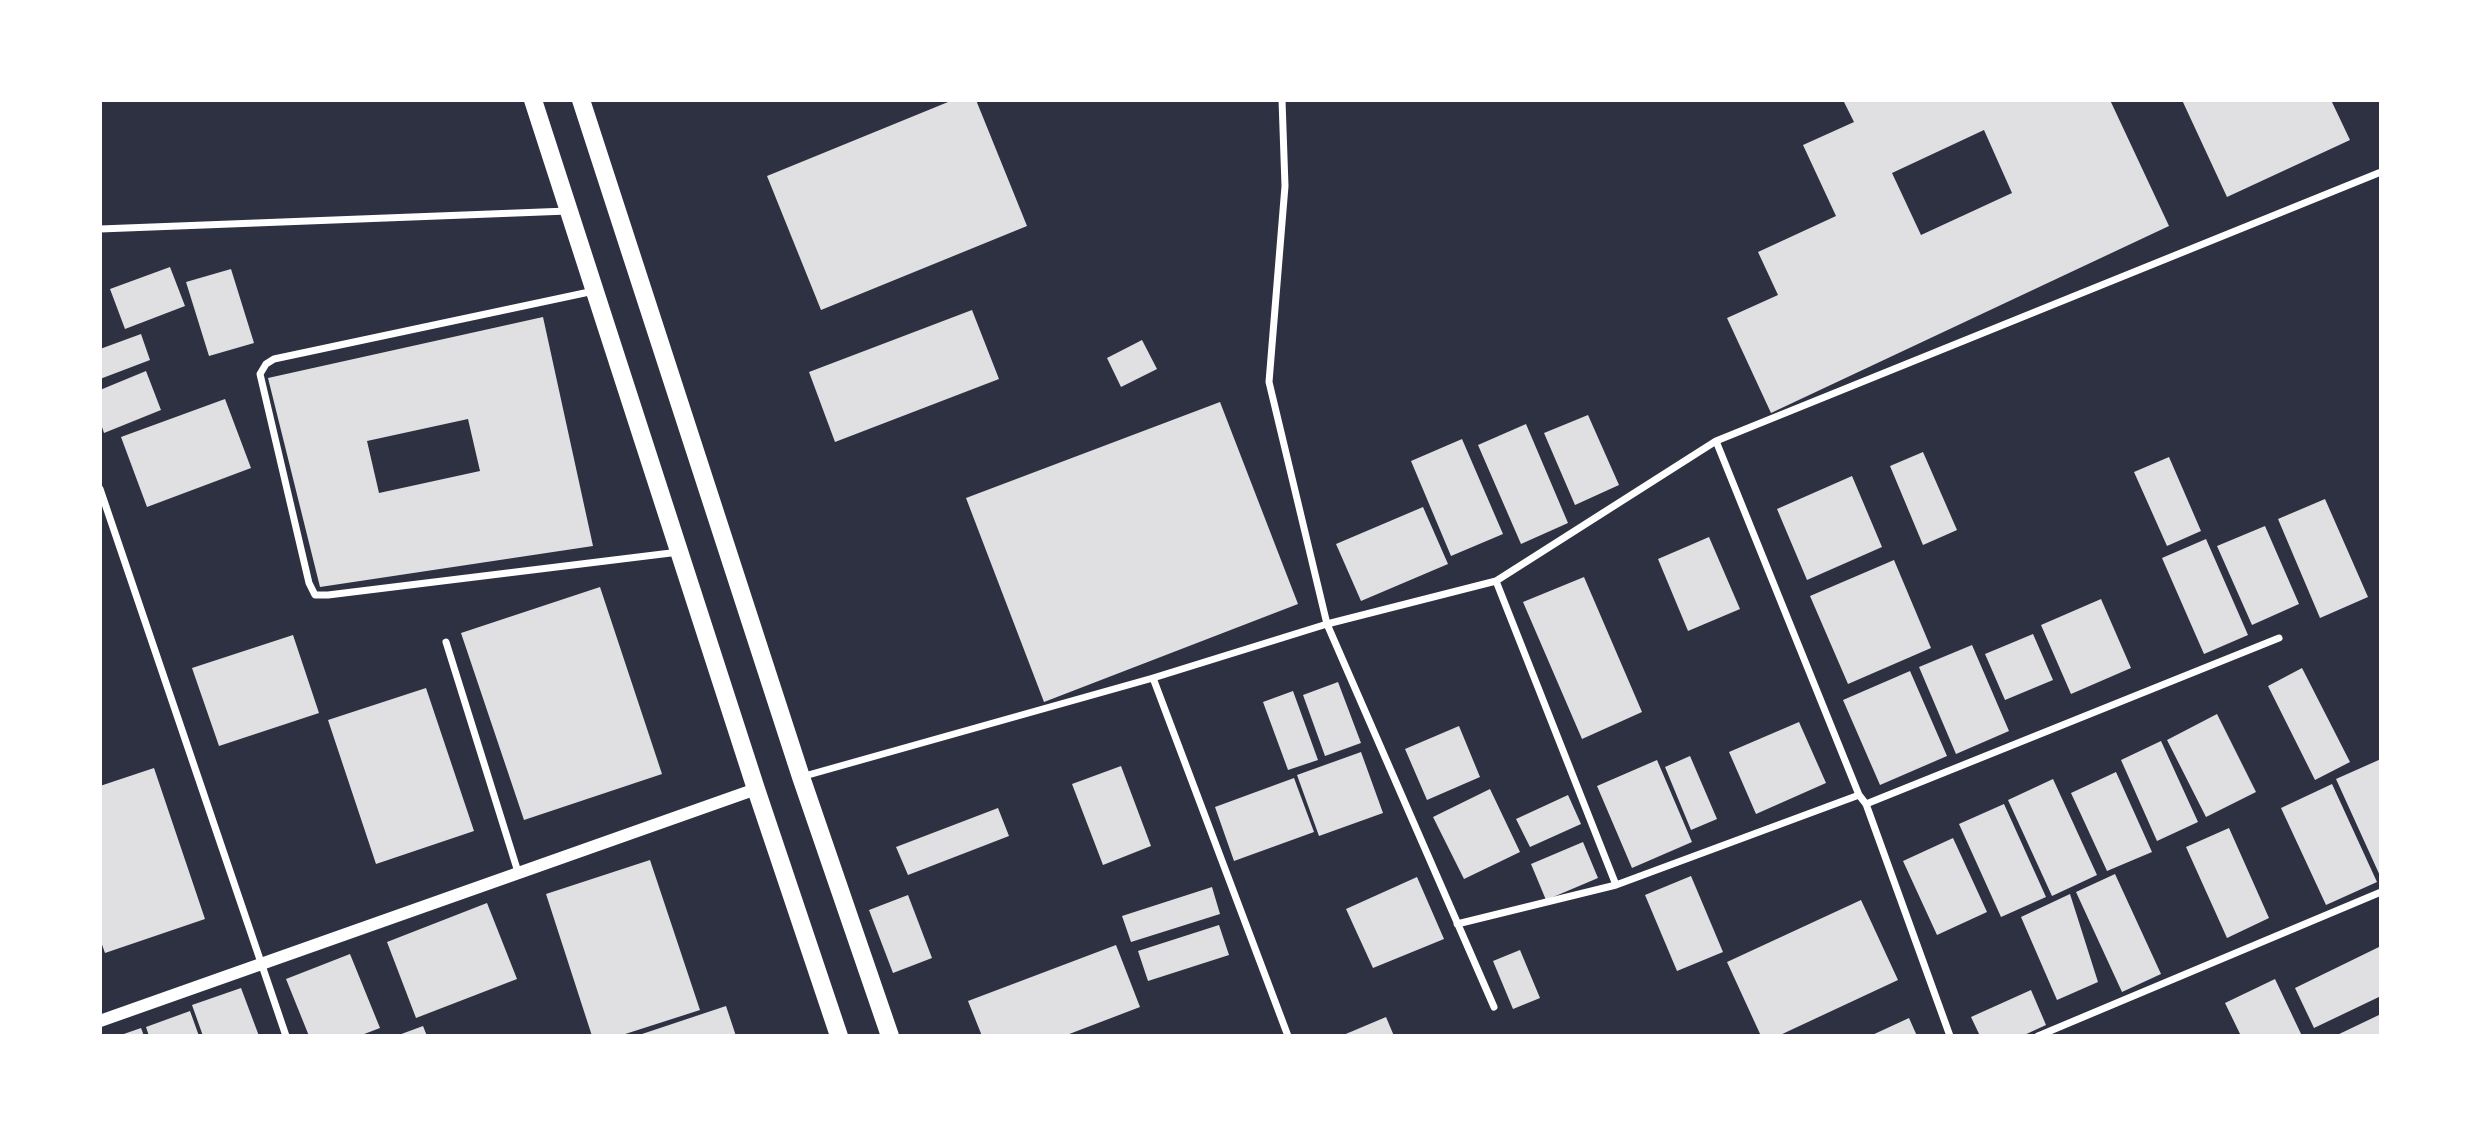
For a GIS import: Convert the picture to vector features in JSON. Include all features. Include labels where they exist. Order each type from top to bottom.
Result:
[{"type":"main road","points":[[533,100],[756,789],[839,1036]]},
{"type":"main road","points":[[581,100],[801,777],[890,1036]]},
{"type":"street","points":[[1282,100],[1285,186],[1269,383],[1327,624],[1494,1007]]},
{"type":"street","points":[[801,777],[1153,678],[1327,624],[1496,581],[1716,441],[2381,172]]},
{"type":"street","points":[[100,229],[569,211]]},
{"type":"street","points":[[595,291],[274,359],[266,364],[260,374],[309,583],[315,595],[328,595],[679,552]]},
{"type":"street","points":[[1716,441],[1859,795],[1866,804],[1950,1036]]},
{"type":"street","points":[[100,489],[286,1036]]},
{"type":"street","points":[[1496,581],[1616,885]]},
{"type":"street","points":[[1866,804],[2279,638]]},
{"type":"street","points":[[446,642],[519,872]]},
{"type":"street","points":[[1153,678],[1288,1036]]},
{"type":"street","points":[[100,1021],[756,789]]},
{"type":"street","points":[[1457,924],[1616,885],[1859,795]]},
{"type":"street","points":[[2038,1036],[2381,892]]},
{"type":"building","points":[[953,100],[976,100],[1027,226],[821,310],[767,176]]},
{"type":"building","points":[[1843,100],[2110,100],[2169,226],[1771,413],[1727,318],[1778,295],[1758,252],[1836,216],[1803,145],[1854,122]],"holes":[[[1984,130],[2012,193],[1921,235],[1892,173]]]},
{"type":"building","points":[[2182,100],[2331,100],[2350,140],[2227,197]]},
{"type":"building","points":[[170,267],[185,306],[125,329],[110,289]]},
{"type":"building","points":[[231,269],[254,343],[209,356],[186,282]]},
{"type":"building","points":[[972,310],[999,379],[835,442],[809,372]]},
{"type":"building","points":[[543,317],[593,546],[320,587],[268,378]],"holes":[[[468,419],[480,471],[379,493],[367,441]]]},
{"type":"building","points":[[141,334],[150,360],[100,379],[100,349]]},
{"type":"building","points":[[1142,340],[1157,369],[1121,387],[1107,358]]},
{"type":"building","points":[[146,371],[161,410],[104,433],[100,421],[100,390]]},
{"type":"building","points":[[225,399],[251,468],[147,507],[121,437]]},
{"type":"building","points":[[1220,402],[1298,604],[1044,702],[966,498]]},
{"type":"building","points":[[1588,415],[1619,485],[1575,505],[1544,433]]},
{"type":"building","points":[[1526,424],[1568,523],[1521,544],[1478,445]]},
{"type":"building","points":[[1462,439],[1503,534],[1451,556],[1411,461]]},
{"type":"building","points":[[1923,452],[1957,530],[1923,545],[1890,466]]},
{"type":"building","points":[[2169,457],[2201,531],[2167,546],[2134,472]]},
{"type":"building","points":[[1852,476],[1882,547],[1807,580],[1777,509]]},
{"type":"building","points":[[2325,499],[2368,597],[2320,618],[2278,519]]},
{"type":"building","points":[[1423,507],[1448,564],[1361,601],[1336,544]]},
{"type":"building","points":[[2265,526],[2299,604],[2252,625],[2217,546]]},
{"type":"building","points":[[1709,537],[1740,609],[1688,631],[1658,559]]},
{"type":"building","points":[[2206,539],[2248,635],[2204,654],[2162,558]]},
{"type":"building","points":[[1894,560],[1931,648],[1848,684],[1810,596]]},
{"type":"building","points":[[1584,577],[1642,712],[1582,739],[1523,602]]},
{"type":"building","points":[[600,587],[662,774],[524,820],[461,633]]},
{"type":"building","points":[[2101,599],[2131,668],[2071,694],[2041,625]]},
{"type":"building","points":[[2033,634],[2053,680],[2005,700],[1985,654]]},
{"type":"building","points":[[293,635],[319,713],[219,746],[192,668]]},
{"type":"building","points":[[1972,645],[2009,731],[1956,754],[1919,667]]},
{"type":"building","points":[[2302,668],[2350,762],[2315,780],[2268,686]]},
{"type":"building","points":[[1910,671],[1947,756],[1880,785],[1843,700]]},
{"type":"building","points":[[1338,682],[1361,743],[1325,756],[1303,695]]},
{"type":"building","points":[[426,688],[474,831],[376,864],[328,720]]},
{"type":"building","points":[[1293,691],[1318,760],[1288,770],[1263,702]]},
{"type":"building","points":[[2217,714],[2256,792],[2206,817],[2167,740]]},
{"type":"building","points":[[1799,722],[1826,783],[1756,814],[1729,752]]},
{"type":"building","points":[[1459,726],[1480,777],[1427,800],[1405,749]]},
{"type":"building","points":[[2161,741],[2198,822],[2157,841],[2121,760]]},
{"type":"building","points":[[1361,752],[1383,813],[1319,836],[1297,775]]},
{"type":"building","points":[[1690,756],[1717,819],[1691,830],[1665,767]]},
{"type":"building","points":[[2381,759],[2381,878],[2336,779]]},
{"type":"building","points":[[1657,760],[1692,842],[1632,868],[1597,786]]},
{"type":"building","points":[[1121,766],[1151,846],[1103,865],[1072,784]]},
{"type":"building","points":[[154,768],[205,919],[105,953],[100,939],[100,786]]},
{"type":"building","points":[[2116,772],[2152,852],[2107,871],[2071,793]]},
{"type":"building","points":[[1294,778],[1314,832],[1234,861],[1215,807]]},
{"type":"building","points":[[2053,779],[2097,875],[2052,896],[2008,800]]},
{"type":"building","points":[[2332,784],[2377,882],[2326,905],[2281,808]]},
{"type":"building","points":[[1490,789],[1520,852],[1464,879],[1433,817]]},
{"type":"building","points":[[1568,795],[1581,824],[1530,847],[1516,819]]},
{"type":"building","points":[[2004,804],[2046,897],[2001,917],[1959,824]]},
{"type":"building","points":[[998,808],[1009,836],[908,875],[896,847]]},
{"type":"building","points":[[2229,828],[2269,918],[2227,938],[2186,847]]},
{"type":"building","points":[[1953,838],[1987,912],[1937,935],[1903,861]]},
{"type":"building","points":[[1583,842],[1598,878],[1546,900],[1531,864]]},
{"type":"building","points":[[650,860],[700,1010],[619,1036],[592,1036],[546,894]]},
{"type":"building","points":[[2115,874],[2161,974],[2122,992],[2076,892]]},
{"type":"building","points":[[1691,876],[1723,952],[1677,971],[1645,895]]},
{"type":"building","points":[[1417,877],[1444,939],[1373,968],[1346,909]]},
{"type":"building","points":[[1212,887],[1220,914],[1131,942],[1122,916]]},
{"type":"building","points":[[2070,894],[2098,982],[2057,1000],[2021,917]]},
{"type":"building","points":[[908,895],[932,958],[893,973],[869,910]]},
{"type":"building","points":[[1861,900],[1898,980],[1778,1036],[1761,1036],[1727,962]]},
{"type":"building","points":[[487,903],[517,979],[416,1018],[387,942]]},
{"type":"building","points":[[1219,925],[1229,955],[1148,981],[1138,951]]},
{"type":"building","points":[[1116,945],[1140,1007],[1064,1036],[982,1036],[968,1001]]},
{"type":"building","points":[[2381,946],[2381,996],[2314,1028],[2295,988]]},
{"type":"building","points":[[1520,950],[1540,998],[1513,1009],[1493,961]]},
{"type":"building","points":[[350,954],[380,1028],[359,1036],[309,1036],[286,979]]},
{"type":"building","points":[[2275,979],[2302,1036],[2241,1036],[2225,1003]]},
{"type":"building","points":[[241,988],[259,1036],[203,1036],[192,1005]]},
{"type":"building","points":[[2031,990],[2046,1025],[2022,1036],[1980,1036],[1971,1017]]},
{"type":"building","points":[[726,1006],[736,1036],[636,1036]]},
{"type":"building","points":[[190,1011],[199,1036],[149,1036],[146,1027]]},
{"type":"building","points":[[2381,1014],[2381,1036],[2335,1036]]},
{"type":"building","points":[[1386,1017],[1394,1036],[1341,1036]]},
{"type":"building","points":[[1909,1018],[1917,1036],[1870,1036]]},
{"type":"building","points":[[423,1026],[427,1036],[396,1036]]},
{"type":"building","points":[[141,1028],[144,1036],[118,1036]]}]
